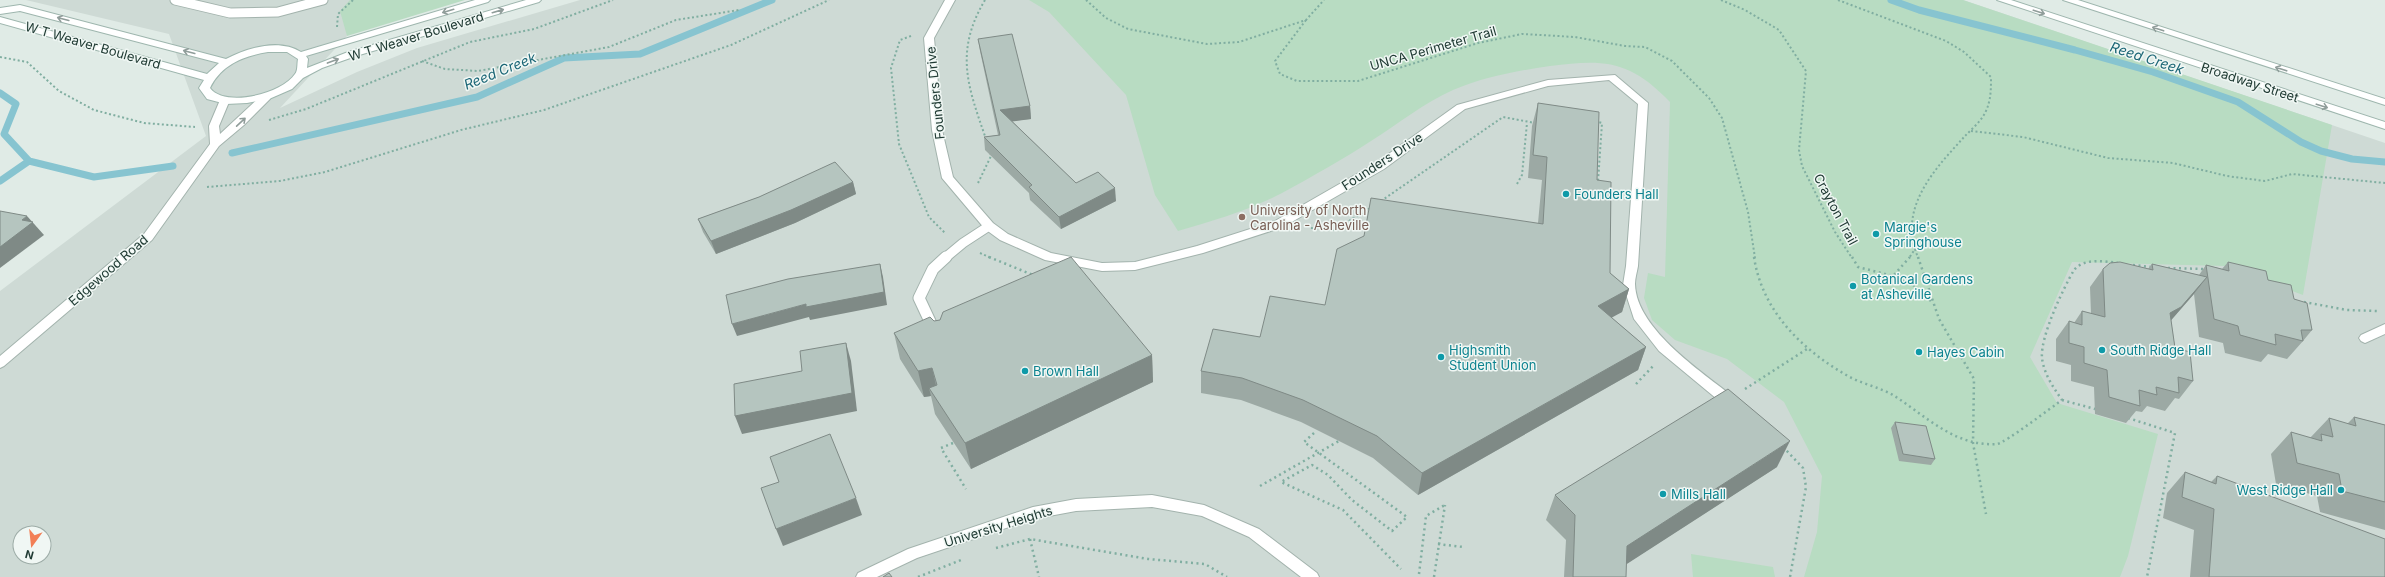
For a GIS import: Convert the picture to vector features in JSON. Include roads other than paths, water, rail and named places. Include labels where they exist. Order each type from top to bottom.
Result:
[{"type":"street","name":"W T Weaver Boulevard","points":[[300,55],[485,0]]},
{"type":"street","name":"W T Weaver Boulevard","points":[[266,97],[281,90],[298,77],[318,66],[352,54],[536,0]]},
{"type":"street","name":"Founders Drive","points":[[950,0],[929,38],[937,130],[948,178],[989,226],[1004,237],[1049,257],[1102,267],[1135,266],[1199,250],[1279,224],[1380,166],[1461,107],[1548,82],[1611,77],[1643,103],[1632,266],[1629,285],[1638,316],[1663,348],[1744,414]]},
{"type":"street","name":"Broadway Street","points":[[2002,0],[2385,126]]},
{"type":"street","name":"Broadway Street","points":[[2068,0],[2385,102]]},
{"type":"street","name":"W T Weaver Boulevard","points":[[0,11],[20,8],[226,62]]},
{"type":"street","name":"W T Weaver Boulevard","points":[[0,20],[209,78]]},
{"type":"street","points":[[266,97],[238,102],[224,102],[209,95],[206,90],[209,78],[226,62],[247,54],[268,49],[287,49],[300,55],[304,67],[298,77]]},
{"type":"street","name":"Edgewood Road","points":[[0,363],[148,236],[215,144],[240,123],[266,97]]},
{"type":"street","points":[[215,144],[214,126],[224,102]]},
{"type":"street","points":[[2365,338],[2385,329]]},
{"type":"street","name":"University Heights","points":[[863,577],[913,553],[1033,513],[1076,505],[1152,501],[1204,510],[1254,533],[1312,577]]},
{"type":"lane","points":[[175,0],[230,13],[278,12],[323,0]]},
{"type":"lane","points":[[942,341],[933,329],[918,298],[933,269],[962,243],[989,226]]},
{"type":"waterway","name":"Reed Creek","points":[[232,153],[477,97],[564,58],[640,54],[772,0]]},
{"type":"waterway","name":"Reed Creek","points":[[1891,0],[1919,10],[2075,50],[2153,72],[2238,102],[2301,142],[2321,151],[2352,159],[2385,162]]},
{"type":"waterway","name":"Reed Creek","points":[[0,93],[16,104],[4,134],[29,161]]},
{"type":"waterway","points":[[0,181],[29,161]]},
{"type":"waterway","name":"Reed Creek","points":[[29,161],[94,177],[173,166]]},
{"type":"place","name":"Founders Hall","points":[[1566,194]]},
{"type":"place","name":"University of North Carolina - Asheville","points":[[1242,217]]},
{"type":"place","name":"Margie's Springhouse","points":[[1876,234]]},
{"type":"place","name":"Botanical Gardens at Asheville","points":[[1853,286]]},
{"type":"place","name":"South Ridge Hall","points":[[2102,350]]},
{"type":"place","name":"Hayes Cabin","points":[[1919,352]]},
{"type":"place","name":"Highsmith Student Union","points":[[1441,357]]},
{"type":"place","name":"Brown Hall","points":[[1025,371]]},
{"type":"place","name":"West Ridge Hall","points":[[2341,490]]},
{"type":"place","name":"Mills Hall","points":[[1663,494]]}]
